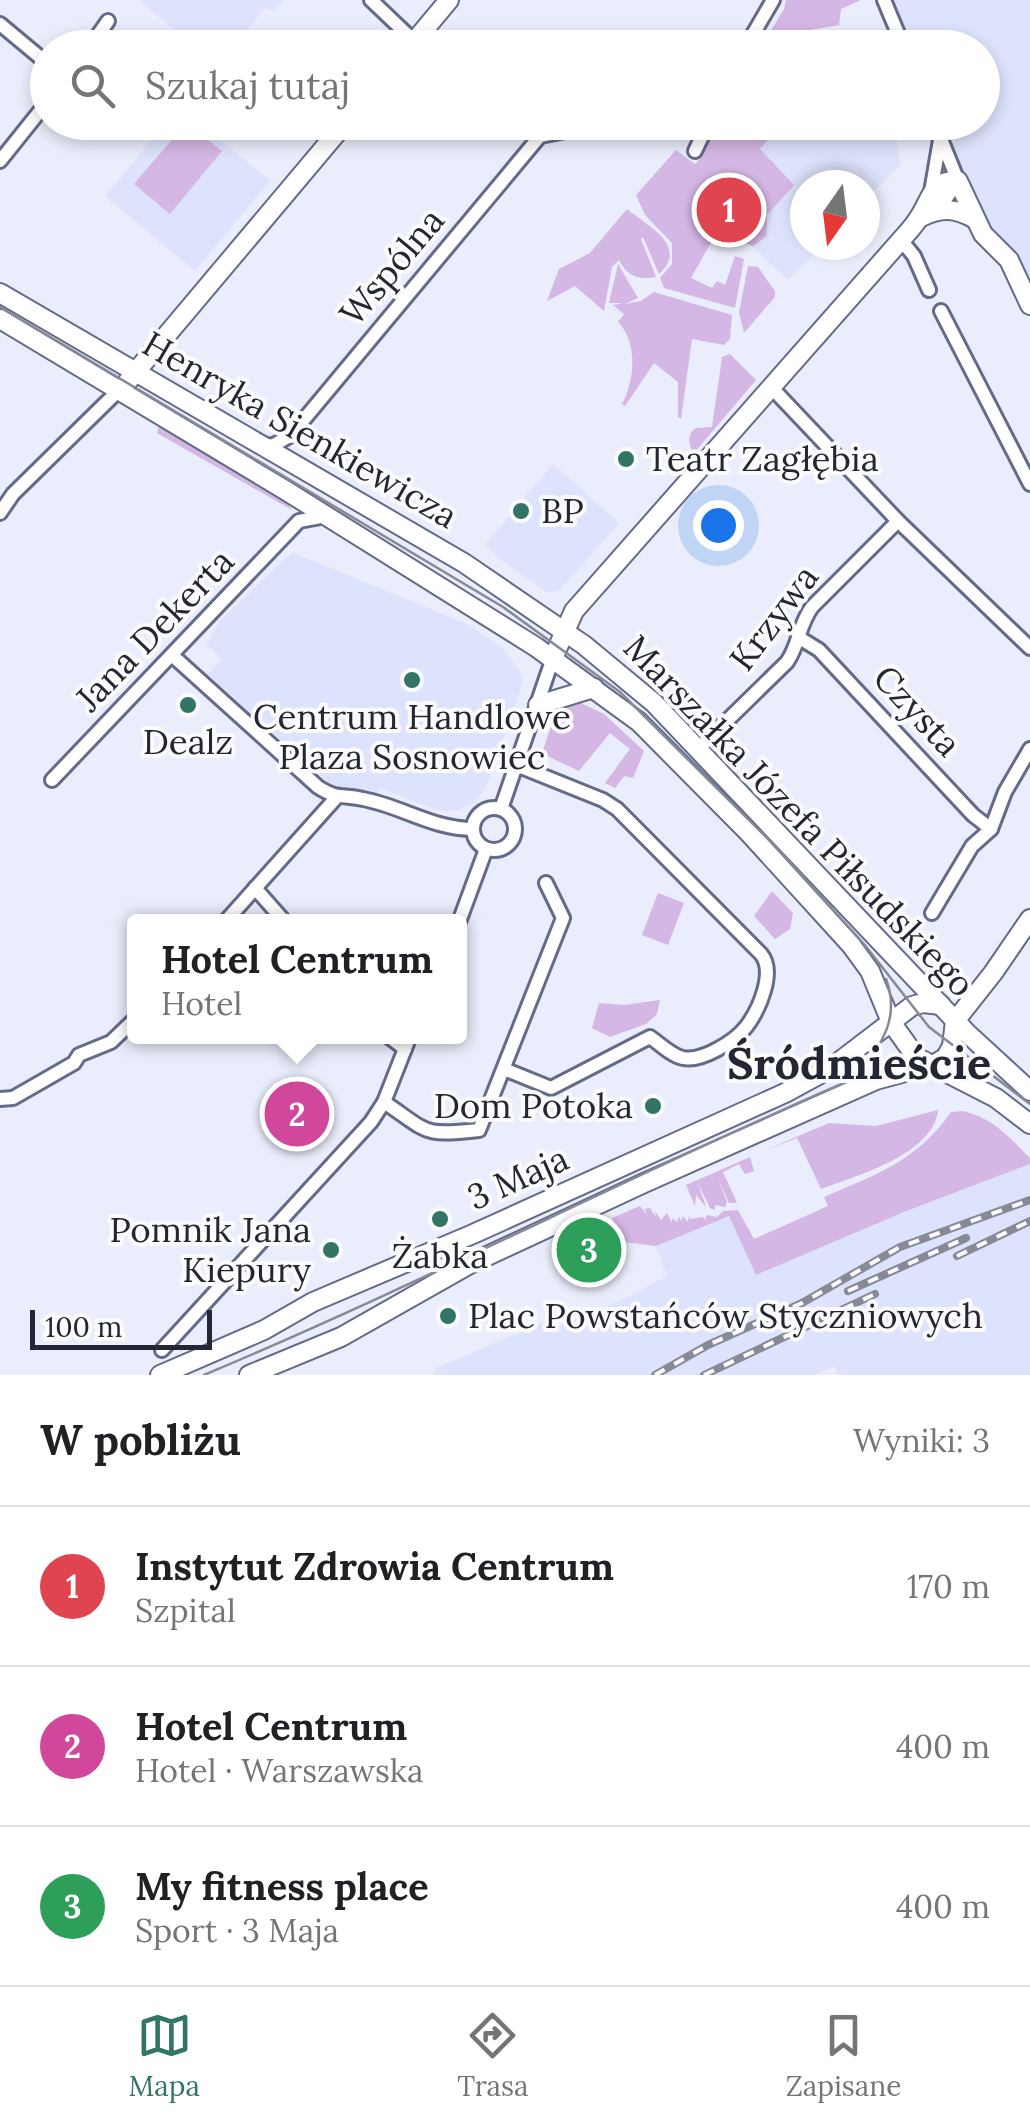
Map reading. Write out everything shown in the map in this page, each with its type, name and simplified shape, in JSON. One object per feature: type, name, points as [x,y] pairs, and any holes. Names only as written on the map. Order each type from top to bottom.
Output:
[{"type":"main road","points":[[424,30],[449,0]]},
{"type":"main road","points":[[117,392],[331,140]]},
{"type":"main road","points":[[553,658],[574,611],[902,240],[935,200],[944,181],[958,181],[975,219],[1018,276],[1030,304]]},
{"type":"main road","points":[[935,200],[975,219]]},
{"type":"main road","name":"Henryka Sienkiewicza","points":[[0,293],[464,563],[563,630]]},
{"type":"main road","name":"Henryka Sienkiewicza","points":[[0,319],[553,658]]},
{"type":"main road","points":[[532,607],[574,611]]},
{"type":"main road","name":"Marszałka Józefa Piłsudskiego","points":[[563,630],[654,703],[955,1021],[1030,1091]]},
{"type":"main road","name":"Marszałka Józefa Piłsudskiego","points":[[553,658],[639,722],[749,833],[851,945],[870,971],[891,1022]]},
{"type":"main road","points":[[538,704],[594,688]]},
{"type":"main road","points":[[930,1066],[948,1054],[955,1021],[1030,919]]},
{"type":"main road","points":[[868,1040],[877,1018],[877,988]]},
{"type":"main road","points":[[941,1005],[919,1004],[891,1022],[911,1051],[930,1066],[982,1091],[1027,1122]]},
{"type":"main road","name":"3 Maja","points":[[160,1375],[264,1330],[312,1302],[785,1094],[830,1068],[891,1022]]},
{"type":"main road","name":"3 Maja","points":[[249,1375],[341,1337],[470,1264],[613,1198],[876,1080],[930,1066]]},
{"type":"street","points":[[371,0],[399,30]]},
{"type":"street","points":[[756,30],[773,0]]},
{"type":"street","points":[[884,0],[896,30]]},
{"type":"street","points":[[102,30],[108,21]]},
{"type":"street","points":[[0,24],[30,49]]},
{"type":"street","points":[[0,162],[30,124]]},
{"type":"street","name":"Wspólna","points":[[263,446],[274,445],[291,435],[534,140]]},
{"type":"street","points":[[696,151],[701,140]]},
{"type":"street","points":[[935,200],[941,140]]},
{"type":"street","points":[[942,140],[958,181]]},
{"type":"street","points":[[902,240],[929,290]]},
{"type":"street","points":[[941,311],[1030,484]]},
{"type":"street","points":[[771,387],[898,522],[1030,648]]},
{"type":"street","points":[[0,513],[13,494],[117,392]]},
{"type":"street","points":[[291,435],[293,463]]},
{"type":"street","points":[[294,496],[299,521],[326,516]]},
{"type":"street","name":"Jana Dekerta","points":[[52,780],[299,521]]},
{"type":"street","name":"Krzywa","points":[[697,750],[787,662],[794,653],[802,620],[812,607],[898,522]]},
{"type":"street","name":"Czysta","points":[[798,637],[819,650],[991,830]]},
{"type":"street","points":[[172,656],[335,798],[364,799],[441,826],[472,829]]},
{"type":"street","points":[[502,809],[553,658]]},
{"type":"street","points":[[932,913],[972,846],[991,830],[1005,792],[1030,749]]},
{"type":"street","points":[[504,1069],[551,1088],[650,1037],[680,1058],[710,1053],[746,1028],[767,980],[766,960],[617,809],[516,764]]},
{"type":"street","points":[[232,914],[335,798]]},
{"type":"street","points":[[502,809],[513,819],[515,834],[506,847],[486,849],[476,841],[472,829],[482,812],[502,809]]},
{"type":"street","points":[[462,914],[486,849]]},
{"type":"street","points":[[384,1102],[428,1132],[480,1130],[563,918],[546,883]]},
{"type":"street","points":[[255,888],[277,914]]},
{"type":"street","points":[[0,1099],[13,1098],[74,1063],[79,1055],[97,1050],[127,1028]]},
{"type":"street","points":[[162,1350],[371,1122],[384,1102],[408,1044]]},
{"type":"shaded area","points":[[139,0],[283,0],[274,11],[265,8],[247,30],[175,30]]},
{"type":"shaded area","points":[[786,0],[861,0],[841,9],[839,25],[771,30]]},
{"type":"shaded area","points":[[889,0],[1030,0],[1030,286],[983,224],[948,140],[1000,140],[1000,30],[902,30]]},
{"type":"shaded area","points":[[152,140],[221,140],[270,181],[195,271],[105,196]]},
{"type":"shaded area","points":[[172,140],[208,140],[222,151],[170,214],[134,184]]},
{"type":"shaded area","points":[[710,140],[768,140],[760,149],[790,181],[790,189],[767,215],[767,236],[753,246],[734,239],[748,189],[736,184],[726,206],[721,205],[711,224],[729,236],[727,240],[713,239],[691,278],[712,288],[717,281],[725,285],[735,256],[744,259],[735,308],[664,288],[660,278],[672,264],[672,243],[645,215],[636,195],[676,150],[695,164]]},
{"type":"shaded area","points":[[746,140],[897,140],[901,164],[880,186],[880,170],[790,170],[790,260],[808,260],[788,280],[747,242],[756,193],[725,177]]},
{"type":"shaded area","points":[[627,209],[668,245],[667,264],[659,274],[643,237],[656,277],[633,276],[619,260],[612,267],[604,311],[575,286],[547,301],[559,269],[590,253]]},
{"type":"shaded area","points":[[618,264],[638,298],[625,304],[641,301],[654,292],[732,315],[730,339],[724,345],[692,339],[681,419],[678,382],[654,363],[625,406],[622,404],[630,384],[632,362],[629,340],[618,322],[624,314],[613,305],[623,303],[609,303]]},
{"type":"shaded area","points":[[748,266],[758,267],[775,297],[744,333],[739,312]]},
{"type":"shaded area","points":[[730,354],[756,380],[694,453],[690,436],[696,428],[712,427],[722,357]]},
{"type":"shaded area","points":[[159,424],[283,497],[292,510],[157,433]]},
{"type":"shaded area","points":[[553,464],[619,523],[560,590],[547,592],[485,545]]},
{"type":"shaded area","points":[[292,552],[471,626],[504,649],[523,676],[519,696],[486,787],[473,803],[456,811],[436,810],[380,788],[374,799],[328,782],[208,674],[222,659],[206,644],[220,621]]},
{"type":"shaded area","points":[[581,703],[604,714],[644,751],[633,778],[624,776],[615,788],[605,783],[630,749],[610,733],[579,771],[545,755],[543,750],[559,713]]},
{"type":"shaded area","points":[[772,891],[793,913],[790,929],[775,939],[754,916]]},
{"type":"shaded area","points":[[658,893],[684,903],[668,945],[642,935]]},
{"type":"shaded area","points":[[660,1000],[657,1014],[646,1024],[610,1037],[592,1028],[599,1003],[624,1005]]},
{"type":"shaded area","points":[[938,1110],[923,1139],[908,1151],[872,1170],[821,1189],[797,1138],[761,1152],[829,1123],[876,1126]]},
{"type":"shaded area","points":[[963,1111],[1000,1129],[1030,1158],[1030,1164],[756,1275],[729,1216],[656,1246],[623,1242],[612,1218],[640,1206],[647,1215],[645,1209],[650,1208],[656,1217],[655,1211],[661,1220],[667,1213],[672,1223],[672,1218],[677,1222],[679,1216],[681,1221],[683,1216],[688,1222],[689,1216],[705,1220],[707,1215],[717,1217],[723,1211],[738,1210],[754,1239],[828,1206],[824,1197],[895,1164],[924,1143],[951,1112]]},
{"type":"shaded area","points":[[750,1157],[754,1171],[745,1174],[739,1164],[723,1172],[737,1203],[729,1203],[718,1179],[727,1202],[725,1207],[710,1208],[698,1183],[706,1207],[696,1195],[695,1206],[686,1185]]},
{"type":"shaded area","points":[[1030,1164],[1030,1375],[838,1375],[834,1367],[814,1375],[432,1375],[436,1368],[552,1319],[557,1327],[631,1296],[667,1276],[656,1246],[729,1216],[757,1274]]},
{"type":"tram line","points":[[0,307],[503,607],[620,692],[778,849],[864,944],[929,1027],[1030,1104]]},
{"type":"tram line","points":[[857,1072],[881,1041],[890,1018],[886,979]]},
{"type":"tram line","points":[[204,1375],[893,1062],[934,1058],[974,1072]]},
{"type":"railway","points":[[655,1375],[708,1345],[802,1303],[900,1247],[1030,1200]]},
{"type":"railway","points":[[957,1256],[1030,1221]]},
{"type":"railway","points":[[848,1291],[966,1238]]},
{"type":"railway","points":[[704,1375],[875,1294]]},
{"type":"place","name":"Instytut Zdrowia Centrum","points":[[729,210]]},
{"type":"place","name":"Teatr Zagłębia","points":[[626,459]]},
{"type":"place","name":"BP","points":[[521,511]]},
{"type":"place","name":"Centrum Handlowe Plaza Sosnowiec","points":[[412,680]]},
{"type":"place","name":"Dealz","points":[[188,705]]},
{"type":"place","name":"Dom Potoka","points":[[653,1106]]},
{"type":"place","name":"Hotel Centrum","points":[[297,1114]]},
{"type":"place","name":"Żabka","points":[[440,1219]]},
{"type":"place","name":"Pomnik Jana Kiepury","points":[[331,1250]]},
{"type":"place","name":"My fitness place","points":[[589,1250]]},
{"type":"place","name":"Plac Powstańców Styczniowych","points":[[448,1316]]},
{"type":"district","name":"Śródmieście","points":[[859,1063]]}]
